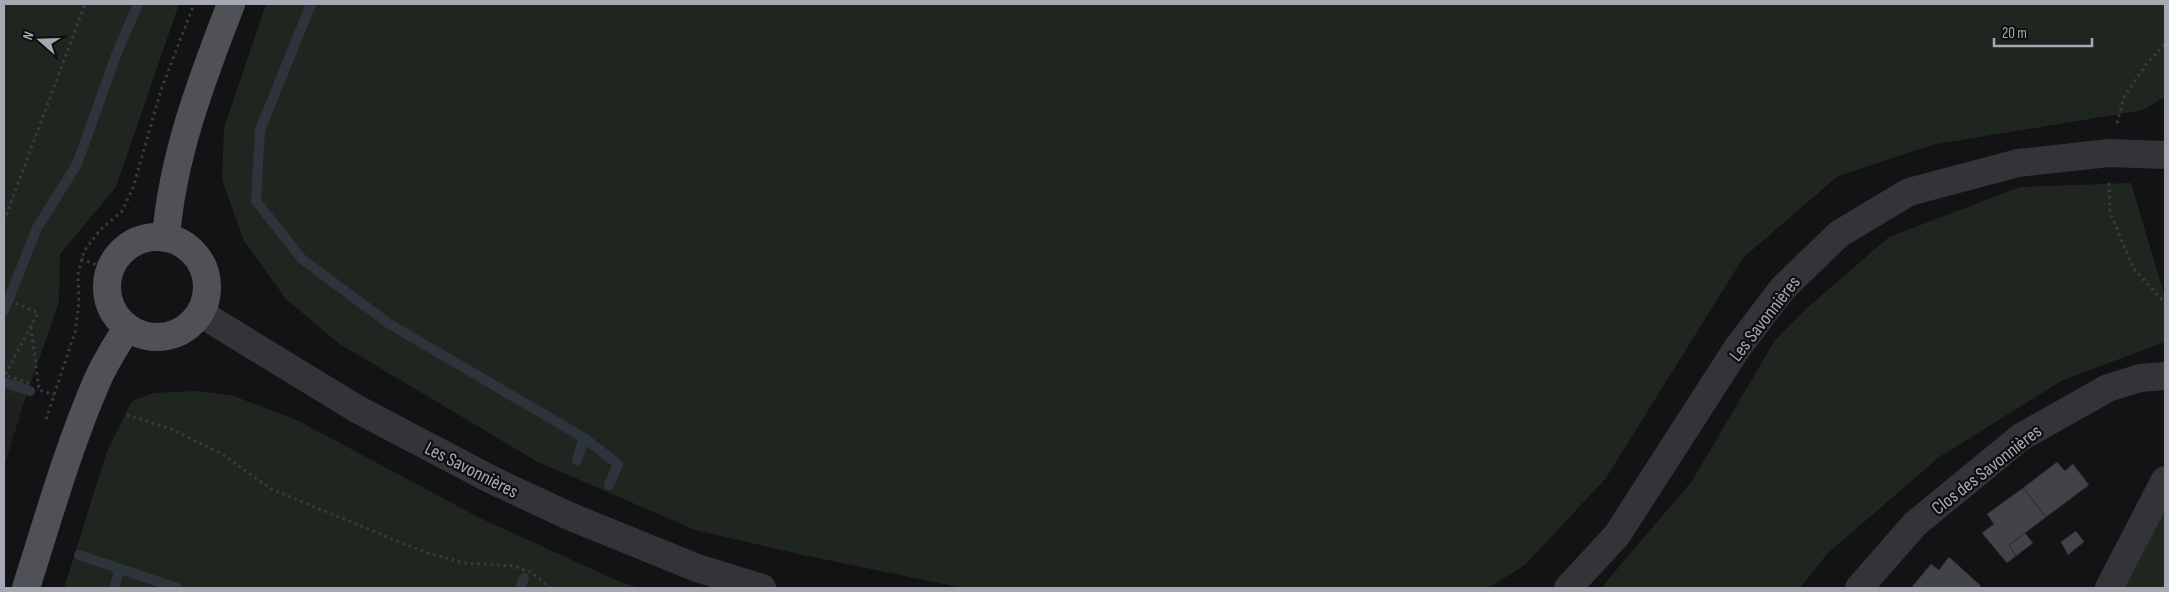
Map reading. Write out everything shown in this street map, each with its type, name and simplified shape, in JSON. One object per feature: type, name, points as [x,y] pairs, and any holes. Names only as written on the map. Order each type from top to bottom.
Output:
[{"type":"main road","points":[[166,238],[169,211],[184,136],[231,4]]},
{"type":"main road","points":[[144,238],[166,238],[175,240],[188,247],[199,259],[206,273],[208,289],[205,304],[186,329],[172,335],[156,338],[140,334],[127,327],[116,316],[109,301],[107,286],[110,270],[118,256],[129,245],[144,238]]},
{"type":"main road","points":[[26,588],[60,479],[82,420],[98,380],[127,327]]},
{"type":"street","name":"Les Savonnières","points":[[1568,588],[1617,535],[1738,347],[1783,288],[1839,234],[1909,192],[2018,163],[2109,153],[2165,155]]},
{"type":"street","name":"Les Savonnières","points":[[201,311],[213,321],[357,409],[492,480],[569,516],[697,568],[762,588]]},
{"type":"street","name":"Clos des Savonnières","points":[[1859,588],[1915,524],[2021,437],[2108,388],[2140,378],[2165,376]]},
{"type":"street","points":[[2109,588],[2165,480]]},
{"type":"path","points":[[4,221],[84,4]]},
{"type":"path","points":[[45,422],[74,332],[79,303],[78,274],[84,251],[100,230],[122,211],[133,188],[161,90],[194,4]]},
{"type":"path","points":[[81,260],[110,270]]},
{"type":"path","points":[[4,298],[38,313],[5,375],[32,384]]},
{"type":"path","points":[[31,326],[39,390],[54,395]]},
{"type":"path","points":[[128,415],[171,429],[222,454],[271,489],[389,538],[431,554],[464,563],[513,566],[531,572],[550,588]]},
{"type":"shaded area","points":[[4,4],[179,4],[116,187],[60,254],[59,302],[24,402],[4,395]]},
{"type":"shaded area","points":[[266,4],[2165,4],[2165,97],[2143,110],[1932,145],[1838,176],[1743,258],[1606,478],[1525,565],[1488,588],[963,588],[798,554],[695,530],[536,461],[338,343],[286,299],[244,241],[222,180],[224,128]]},
{"type":"shaded area","points":[[2131,183],[2165,297],[2165,342],[2063,380],[1938,458],[1827,554],[1800,588],[1601,588],[1692,481],[1775,340],[1808,307],[1889,237],[2020,187]]},
{"type":"shaded area","points":[[195,391],[231,395],[297,420],[480,518],[618,581],[640,588],[64,588],[107,451],[132,401],[154,393]]},
{"type":"shaded area","points":[[4,395],[24,402],[4,467]]},
{"type":"shaded area","points":[[2165,506],[2165,588],[2121,588]]},
{"type":"building","points":[[2057,462],[2065,471],[2073,464],[2089,485],[2046,517],[2023,488]]},
{"type":"building","points":[[2023,488],[2046,517],[2009,545],[2016,556],[2007,563],[1982,533],[1994,524],[1987,514]]},
{"type":"building","points":[[2076,531],[2084,542],[2068,555],[2061,542]]},
{"type":"building","points":[[2025,533],[2033,543],[2016,556],[2009,545]]},
{"type":"building","points":[[1949,557],[1981,586],[1979,588],[1911,588],[1931,564],[1939,570]]},
{"type":"waterway","points":[[4,311],[37,228],[77,164],[118,50],[138,4]]},
{"type":"waterway","points":[[311,4],[260,130],[256,201],[302,259],[388,323],[584,438],[577,460]]},
{"type":"waterway","points":[[4,382],[30,391]]},
{"type":"waterway","points":[[584,438],[618,464],[609,485]]},
{"type":"waterway","points":[[79,555],[177,588]]},
{"type":"waterway","points":[[114,588],[120,569]]},
{"type":"waterway","points":[[520,588],[524,578]]}]
